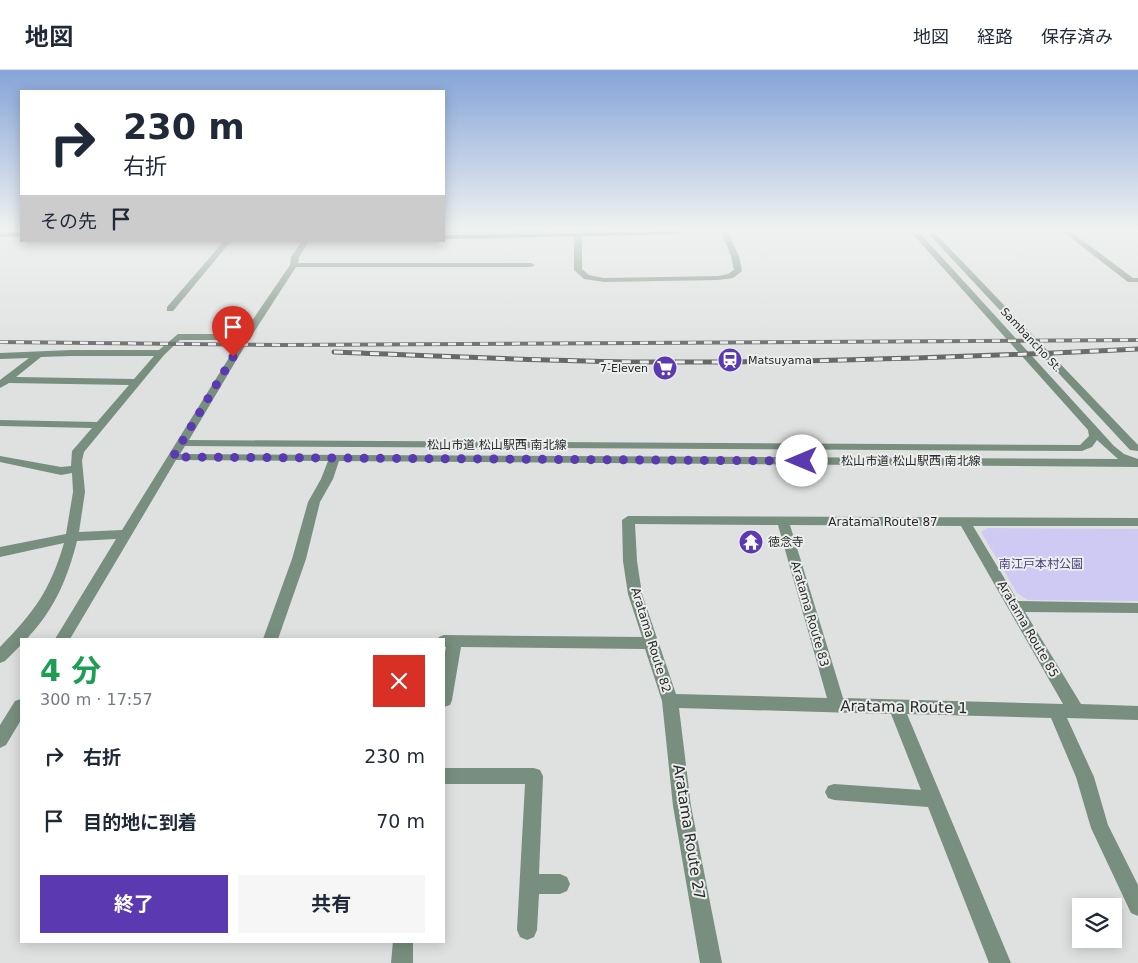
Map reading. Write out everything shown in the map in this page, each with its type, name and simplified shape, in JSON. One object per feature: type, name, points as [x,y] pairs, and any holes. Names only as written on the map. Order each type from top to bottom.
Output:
[{"type":"street","points":[[170,309],[201,273]]},
{"type":"street","points":[[63,638],[245,337],[289,273]]},
{"type":"street","points":[[582,273],[591,278],[604,280],[718,278],[730,276],[735,273]]},
{"type":"street","name":"Sambancho St.","points":[[952,273],[1110,448]]},
{"type":"street","name":"Sambancho St.","points":[[969,273],[1136,448]]},
{"type":"street","points":[[1121,273],[1131,280],[1138,280]]},
{"type":"street","points":[[0,657],[38,615],[50,597],[72,537],[79,492],[76,461],[78,451],[136,382],[178,337],[245,337]]},
{"type":"street","points":[[0,356],[39,354],[161,354]]},
{"type":"street","points":[[3,382],[39,354]]},
{"type":"street","points":[[3,382],[136,382]]},
{"type":"street","points":[[0,423],[99,425]]},
{"type":"street","name":"松山市道 松山駅西 南北線","points":[[182,443],[1082,448],[1093,441],[1095,436],[1093,429]]},
{"type":"street","name":"松山市道 松山駅西 南北線","points":[[1110,448],[1120,456],[1138,462]]},
{"type":"street","name":"松山市道 松山駅西 南北線","points":[[173,457],[1138,462]]},
{"type":"street","points":[[270,638],[300,559],[314,502],[327,479],[335,458]]},
{"type":"street","points":[[0,460],[61,471],[78,469]]},
{"type":"street","name":"Aratama Route 87","points":[[628,520],[1138,522]]},
{"type":"street","name":"Aratama Route 82","points":[[628,520],[630,561],[635,594],[670,701]]},
{"type":"street","name":"Aratama Route 83","points":[[783,522],[837,705]]},
{"type":"street","name":"Aratama Route 85","points":[[965,522],[1076,711]]},
{"type":"street","points":[[0,552],[72,537],[127,534]]},
{"type":"street","points":[[1016,606],[1138,608]]},
{"type":"street","points":[[445,688],[449,642],[650,643]]},
{"type":"street","name":"Aratama Route 1","points":[[670,701],[1138,713]]},
{"type":"street","name":"Aratama Route 27","points":[[670,701],[682,806],[711,963]]},
{"type":"street","points":[[896,706],[1000,963]]},
{"type":"street","points":[[0,740],[20,708]]},
{"type":"street","points":[[1056,711],[1085,777],[1100,828],[1138,906]]},
{"type":"street","points":[[445,776],[534,776],[527,930]]},
{"type":"street","points":[[834,792],[933,799]]},
{"type":"street","points":[[529,884],[560,884]]},
{"type":"street","points":[[402,963],[403,943]]},
{"type":"green space","name":"南江戸本村公園","points":[[987,528],[1138,529],[1138,601],[1028,600],[1017,593],[981,532]]},
{"type":"railway","points":[[0,342],[284,345],[1138,340]]},
{"type":"railway","points":[[334,352],[567,361],[768,362],[1015,355],[1138,349]]},
{"type":"place","name":"Matsuyama","points":[[730,360]]},
{"type":"place","name":"7-Eleven","points":[[665,368]]},
{"type":"place","name":"徳念寺","points":[[751,542]]},
{"type":"route","points":[[233,357],[173,457],[802,461]]}]
